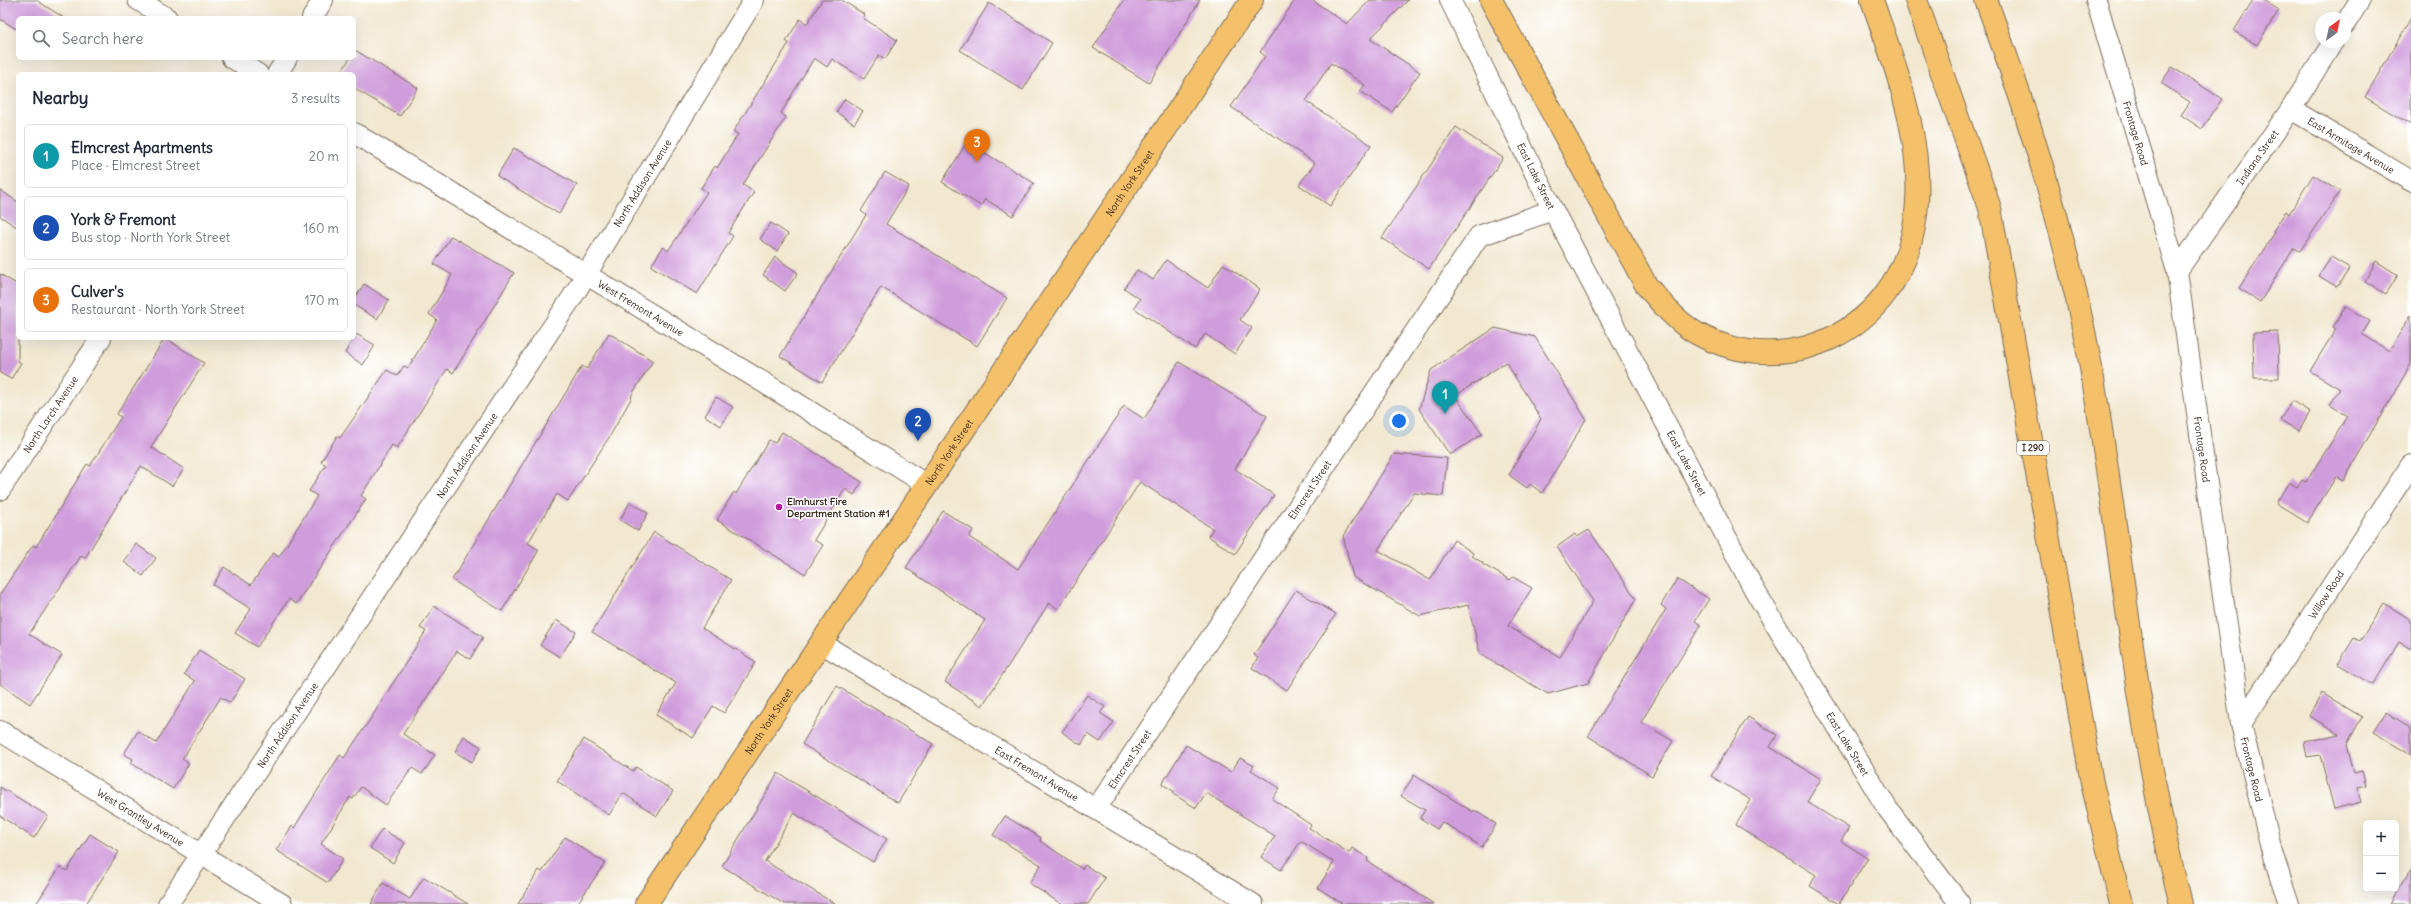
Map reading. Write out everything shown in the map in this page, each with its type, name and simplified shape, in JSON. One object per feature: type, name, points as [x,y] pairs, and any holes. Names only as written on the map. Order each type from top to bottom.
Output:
[{"type":"main road","name":"North York Street","points":[[646,904],[1252,0]]},
{"type":"main road","points":[[1491,0],[1646,285],[1670,312],[1696,332],[1723,345],[1756,353],[1785,352],[1810,348],[1852,326],[1890,286],[1904,262],[1914,228],[1918,194],[1916,160],[1911,126],[1894,61],[1872,0]]},
{"type":"main road","name":"I 290","points":[[1916,0],[1990,208],[2092,783],[2121,904]]},
{"type":"main road","points":[[1986,0],[2016,80],[2054,204],[2090,361],[2155,789],[2181,904]]},
{"type":"street","points":[[138,0],[164,16]]},
{"type":"street","points":[[313,16],[323,0]]},
{"type":"street","name":"North Addison Avenue","points":[[168,904],[586,274],[754,0]]},
{"type":"street","name":"East Lake Street","points":[[1450,0],[1553,210],[1757,594],[1886,808],[1960,904]]},
{"type":"street","name":"Frontage Road","points":[[2096,0],[2177,271],[2241,724],[2273,856],[2289,904]]},
{"type":"street","points":[[2351,14],[2360,0]]},
{"type":"street","name":"Indiana Street","points":[[2177,271],[2291,109],[2329,48]]},
{"type":"street","points":[[235,60],[255,72]]},
{"type":"street","points":[[278,72],[286,60]]},
{"type":"street","name":"East Armitage Avenue","points":[[2291,109],[2411,181]]},
{"type":"street","name":"West Fremont Avenue","points":[[356,134],[586,274],[927,485]]},
{"type":"street","name":"Elmcrest Street","points":[[1096,809],[1479,236],[1553,210]]},
{"type":"street","name":"North Larch Avenue","points":[[0,490],[101,340]]},
{"type":"street","name":"Willow Road","points":[[2241,724],[2411,465]]},
{"type":"street","name":"East Fremont Avenue","points":[[821,643],[1252,904]]},
{"type":"street","name":"West Grantley Avenue","points":[[0,732],[282,904]]},
{"type":"building","points":[[0,0],[36,0],[61,16],[16,16],[16,29],[0,19]]},
{"type":"building","points":[[822,0],[842,0],[865,15],[863,18],[897,40],[885,59],[879,55],[864,79],[832,59],[827,67],[814,58],[781,113],[786,117],[743,185],[754,192],[728,233],[733,236],[697,294],[651,266],[663,247],[668,251],[707,192],[701,188],[715,166],[717,168],[738,134],[733,132],[789,43],[786,41],[800,19],[807,24]]},
{"type":"building","points":[[1124,0],[1200,0],[1149,83],[1093,48]]},
{"type":"building","points":[[1295,0],[1312,0],[1347,24],[1370,0],[1408,0],[1370,39],[1420,72],[1392,112],[1360,91],[1365,85],[1331,63],[1306,101],[1371,145],[1330,206],[1299,185],[1315,163],[1231,107],[1265,56],[1260,52]]},
{"type":"building","points":[[2253,0],[2263,0],[2279,10],[2257,45],[2234,31]]},
{"type":"building","points":[[989,3],[1052,43],[1023,90],[960,50]]},
{"type":"building","points":[[2411,18],[2411,125],[2365,97]]},
{"type":"building","points":[[356,51],[418,88],[400,116],[356,89],[356,72],[341,72],[349,60],[356,60]]},
{"type":"building","points":[[2172,67],[2222,99],[2202,129],[2181,115],[2190,102],[2161,83]]},
{"type":"building","points":[[845,99],[863,111],[854,124],[836,112]]},
{"type":"building","points":[[1456,127],[1503,158],[1429,269],[1382,238]]},
{"type":"building","points":[[967,142],[1034,183],[1013,216],[985,199],[981,206],[942,182]]},
{"type":"building","points":[[514,148],[577,185],[559,214],[497,176]]},
{"type":"building","points":[[885,172],[909,186],[886,224],[1007,298],[977,346],[881,287],[822,382],[780,356],[866,215],[861,211]]},
{"type":"building","points":[[2313,175],[2340,191],[2300,251],[2294,248],[2260,302],[2239,288],[2275,232],[2273,231],[2286,211],[2289,214]]},
{"type":"building","points":[[0,190],[16,201],[16,227],[0,216]]},
{"type":"building","points":[[771,223],[788,234],[777,251],[760,239]]},
{"type":"building","points":[[451,236],[514,273],[453,373],[447,369],[397,448],[392,445],[361,496],[366,499],[296,604],[289,599],[257,647],[235,633],[251,609],[213,585],[224,567],[251,585],[273,553],[279,557],[317,496],[309,491],[326,465],[321,462],[337,436],[340,438],[387,370],[397,376],[404,366],[408,368],[437,320],[429,314],[452,275],[434,264]]},
{"type":"building","points":[[775,257],[798,273],[785,291],[763,275]]},
{"type":"building","points":[[2331,257],[2350,268],[2337,287],[2319,276]]},
{"type":"building","points":[[1166,260],[1208,288],[1223,264],[1260,289],[1240,320],[1252,328],[1235,354],[1205,334],[1195,349],[1134,308],[1140,299],[1124,288],[1137,270],[1153,280]]},
{"type":"building","points":[[2376,261],[2398,275],[2386,294],[2365,281]]},
{"type":"building","points":[[0,274],[16,284],[16,340],[18,340],[18,361],[21,363],[11,379],[0,373]]},
{"type":"building","points":[[364,284],[389,300],[377,319],[356,306],[356,297]]},
{"type":"building","points":[[2346,306],[2370,321],[2362,334],[2389,351],[2411,315],[2411,364],[2343,481],[2336,477],[2307,523],[2276,503],[2289,482],[2297,487],[2302,480],[2306,482],[2348,416],[2330,405],[2340,389],[2310,371],[2336,329],[2333,327]]},
{"type":"building","points":[[1495,328],[1535,337],[1586,419],[1542,493],[1530,484],[1527,488],[1509,475],[1541,419],[1506,362],[1455,396],[1482,434],[1450,455],[1419,409],[1431,370]]},
{"type":"building","points":[[2278,332],[2279,378],[2254,378],[2253,333]]},
{"type":"building","points":[[609,333],[653,361],[631,396],[632,397],[610,436],[568,501],[557,494],[528,543],[539,550],[502,611],[452,580],[582,366],[587,369]]},
{"type":"building","points":[[356,334],[375,345],[363,365],[345,353],[353,340],[356,340]]},
{"type":"building","points":[[164,340],[168,340],[204,363],[151,447],[184,469],[172,486],[141,466],[85,558],[81,556],[29,634],[62,655],[30,704],[0,684],[0,594],[33,545],[36,547],[87,464],[90,466],[121,417],[117,414]]},
{"type":"building","points":[[1179,362],[1267,416],[1235,469],[1274,495],[1235,554],[1208,536],[1213,529],[1140,482],[1058,609],[1049,603],[982,706],[945,682],[985,620],[906,568],[943,511],[973,530],[969,537],[1018,569],[1124,406],[1144,419]]},
{"type":"building","points":[[716,397],[733,407],[721,426],[705,416]]},
{"type":"building","points":[[2292,401],[2310,412],[2299,431],[2280,420]]},
{"type":"building","name":"Elmhurst Fire Department Station #1","points":[[782,432],[862,482],[854,495],[845,489],[814,540],[823,545],[805,574],[717,520],[734,492],[736,494],[769,440],[775,443]]},
{"type":"building","points":[[1394,454],[1447,458],[1443,496],[1414,493],[1378,550],[1430,580],[1454,540],[1473,553],[1472,556],[1483,563],[1482,564],[1510,580],[1513,577],[1532,588],[1508,626],[1560,657],[1593,601],[1557,547],[1575,534],[1577,537],[1589,530],[1636,599],[1588,683],[1548,694],[1480,654],[1468,605],[1420,616],[1353,577],[1343,536]]},
{"type":"building","points":[[630,502],[648,513],[638,531],[620,520]]},
{"type":"building","points":[[654,532],[731,580],[702,628],[756,662],[724,713],[713,706],[693,738],[656,715],[676,683],[592,632]]},
{"type":"building","points":[[136,544],[156,558],[143,576],[124,562]]},
{"type":"building","points":[[1677,579],[1709,599],[1695,621],[1701,625],[1641,722],[1673,741],[1652,776],[1588,736],[1666,609],[1661,605]]},
{"type":"building","points":[[1296,590],[1336,614],[1287,690],[1252,668],[1258,658],[1254,655]]},
{"type":"building","points":[[2384,603],[2411,620],[2411,649],[2399,642],[2373,685],[2338,664],[2354,638],[2360,641]]},
{"type":"building","points":[[434,606],[483,637],[470,659],[457,651],[403,734],[435,755],[422,774],[412,768],[386,805],[361,787],[353,799],[350,797],[321,844],[343,859],[328,883],[276,850],[292,826],[294,828],[340,755],[344,758],[373,715],[426,631],[420,628]]},
{"type":"building","points":[[556,620],[576,632],[560,657],[540,645]]},
{"type":"building","points":[[199,650],[245,679],[230,703],[221,697],[182,759],[189,763],[173,789],[131,763],[133,759],[124,754],[138,731],[156,743],[195,681],[184,674]]},
{"type":"building","points":[[837,686],[933,744],[898,803],[802,744]]},
{"type":"building","points":[[2322,693],[2362,717],[2347,744],[2354,773],[2362,771],[2366,786],[2357,788],[2361,802],[2334,809],[2320,755],[2307,757],[2304,742],[2340,734],[2309,716]]},
{"type":"building","points":[[1087,695],[1105,707],[1100,713],[1114,722],[1100,742],[1088,734],[1081,745],[1062,732]]},
{"type":"building","points":[[2386,712],[2411,728],[2411,755],[2373,732]]},
{"type":"building","points":[[1748,717],[1777,735],[1770,747],[1821,779],[1807,802],[1849,828],[1841,841],[1868,858],[1839,904],[1810,886],[1816,875],[1736,825],[1751,800],[1711,776]]},
{"type":"building","points":[[464,736],[481,747],[472,762],[455,752]]},
{"type":"building","points":[[584,739],[633,771],[636,767],[673,791],[657,816],[623,793],[609,815],[557,781]]},
{"type":"building","points":[[1186,745],[1231,772],[1240,758],[1254,766],[1251,770],[1280,788],[1272,799],[1311,825],[1309,828],[1349,853],[1352,848],[1368,858],[1367,861],[1434,904],[1343,904],[1318,888],[1334,862],[1301,841],[1281,870],[1261,857],[1275,836],[1206,793],[1196,808],[1173,794],[1175,792],[1162,784]]},
{"type":"building","points":[[778,773],[887,839],[873,862],[794,813],[765,861],[835,904],[784,904],[722,866]]},
{"type":"building","points":[[1414,775],[1473,812],[1474,810],[1496,824],[1482,847],[1442,822],[1437,829],[1420,818],[1425,810],[1401,796]]},
{"type":"building","points":[[0,787],[48,816],[34,838],[0,816]]},
{"type":"building","points":[[1005,816],[1041,838],[1040,841],[1082,869],[1085,865],[1105,878],[1088,904],[1061,904],[1029,883],[1041,865],[993,835]]},
{"type":"building","points":[[382,829],[405,843],[393,863],[370,848]]},
{"type":"building","points":[[90,834],[119,852],[86,904],[36,904],[60,867],[67,871]]},
{"type":"building","points":[[565,837],[605,863],[577,904],[518,904],[539,870],[542,872]]},
{"type":"building","points":[[2411,869],[2411,904],[2389,904],[2397,892],[2399,892],[2399,888]]},
{"type":"building","points":[[424,877],[468,904],[371,904],[383,883],[410,899]]},
{"type":"place","name":"Culver's","points":[[977,162]]},
{"type":"place","name":"Elmcrest Apartments","points":[[1445,414]]},
{"type":"place","name":"York & Fremont","points":[[918,441]]},
{"type":"place","name":"Elmhurst Fire Department Station #1","points":[[779,507]]}]
